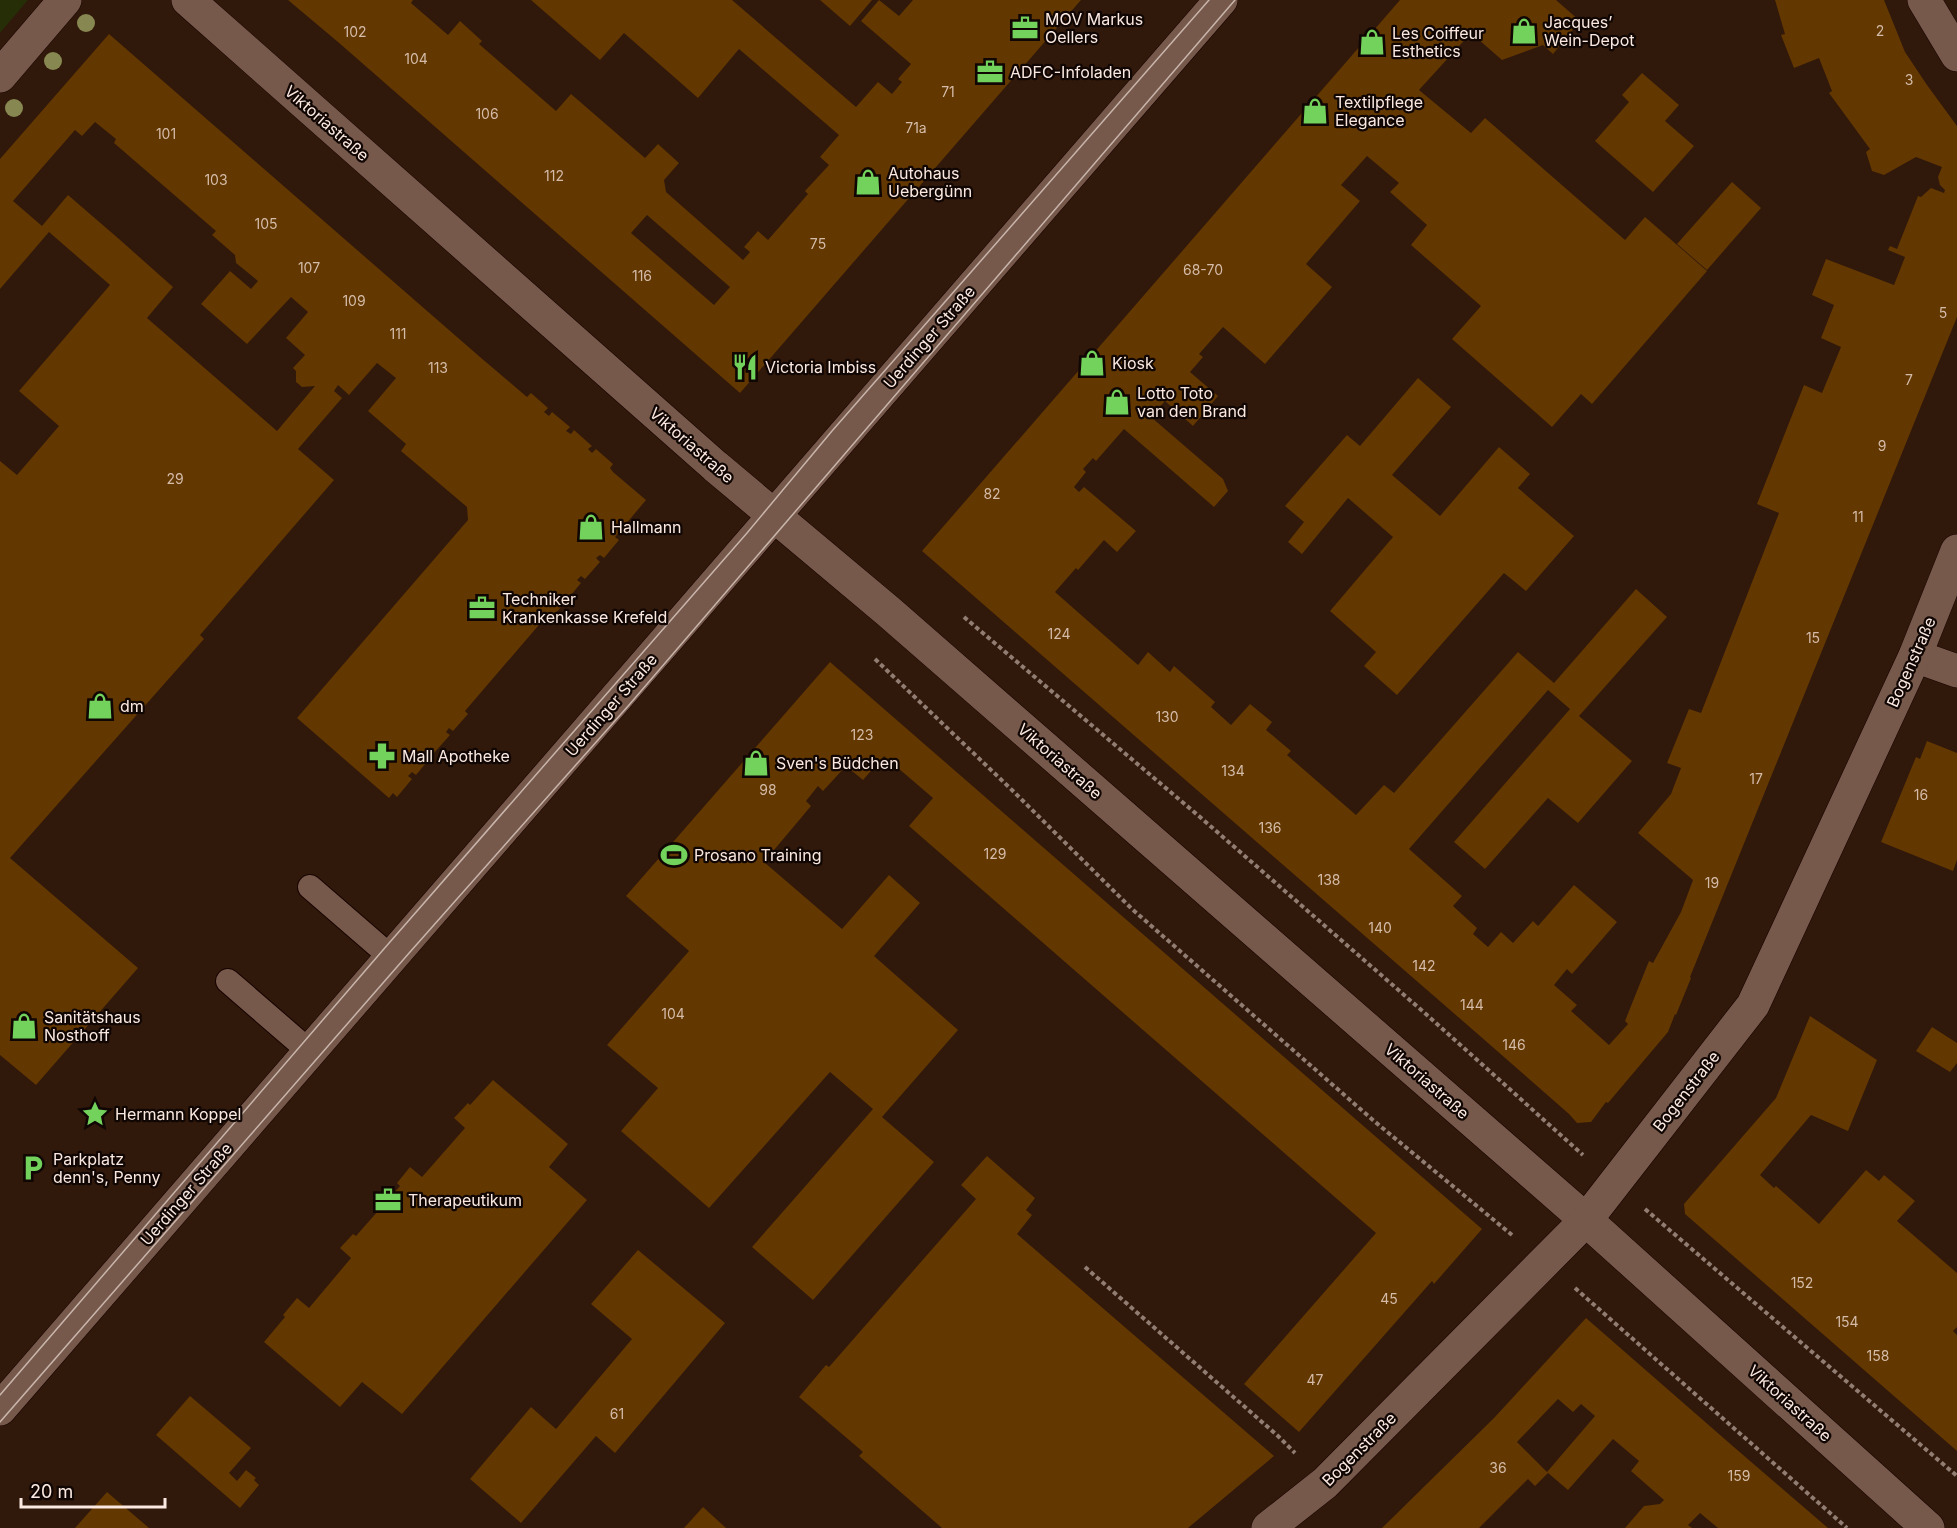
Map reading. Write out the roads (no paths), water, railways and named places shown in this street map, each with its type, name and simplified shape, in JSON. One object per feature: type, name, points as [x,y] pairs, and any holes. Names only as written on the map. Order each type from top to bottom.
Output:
[{"type":"street","points":[[0,76],[65,0]]},
{"type":"street","name":"Viktoriastraße","points":[[188,0],[774,517],[898,620],[1586,1220],[1928,1528]]},
{"type":"street","name":"Uerdinger Straße","points":[[0,1409],[1221,0]]},
{"type":"street","points":[[1924,0],[1957,55]]},
{"type":"street","name":"Bogenstraße","points":[[1268,1528],[1325,1483],[1586,1220],[1753,1005],[1915,656],[1957,551]]},
{"type":"street","points":[[1915,656],[1957,671]]},
{"type":"lane","points":[[310,887],[392,957]]},
{"type":"lane","points":[[228,981],[310,1052]]},
{"type":"tram line","points":[[0,1395],[383,950],[747,533],[832,431],[1209,0]]},
{"type":"tram line","points":[[0,1422],[629,705],[1235,0]]},
{"type":"place","name":"MOV Markus Oellers","points":[[1025,28]]},
{"type":"place","name":"Jacques’ Wein-Depot","points":[[1524,31]]},
{"type":"place","name":"Les Coiffeur Esthetics","points":[[1372,42]]},
{"type":"place","name":"ADFC-Infoladen","points":[[990,72]]},
{"type":"place","name":"Textilpflege Elegance","points":[[1315,111]]},
{"type":"place","name":"Autohaus Uebergünn","points":[[868,182]]},
{"type":"place","name":"Kiosk","points":[[1092,363]]},
{"type":"place","name":"Victoria Imbiss","points":[[745,367]]},
{"type":"place","name":"Lotto Toto van den Brand","points":[[1117,402]]},
{"type":"place","name":"Hallmann","points":[[591,527]]},
{"type":"place","name":"Techniker Krankenkasse Krefeld","points":[[482,608]]},
{"type":"place","name":"dm","points":[[100,706]]},
{"type":"place","name":"Mall Apotheke","points":[[382,756]]},
{"type":"place","name":"Sven's Büdchen","points":[[756,763]]},
{"type":"place","name":"Prosano Training","points":[[674,855]]},
{"type":"place","name":"Sanitätshaus Nosthoff","points":[[24,1026]]},
{"type":"place","name":"Hermann Koppel","points":[[95,1114]]},
{"type":"place","name":"Parkplatz denn's, Penny","points":[[33,1168]]},
{"type":"place","name":"Therapeutikum","points":[[388,1200]]}]
